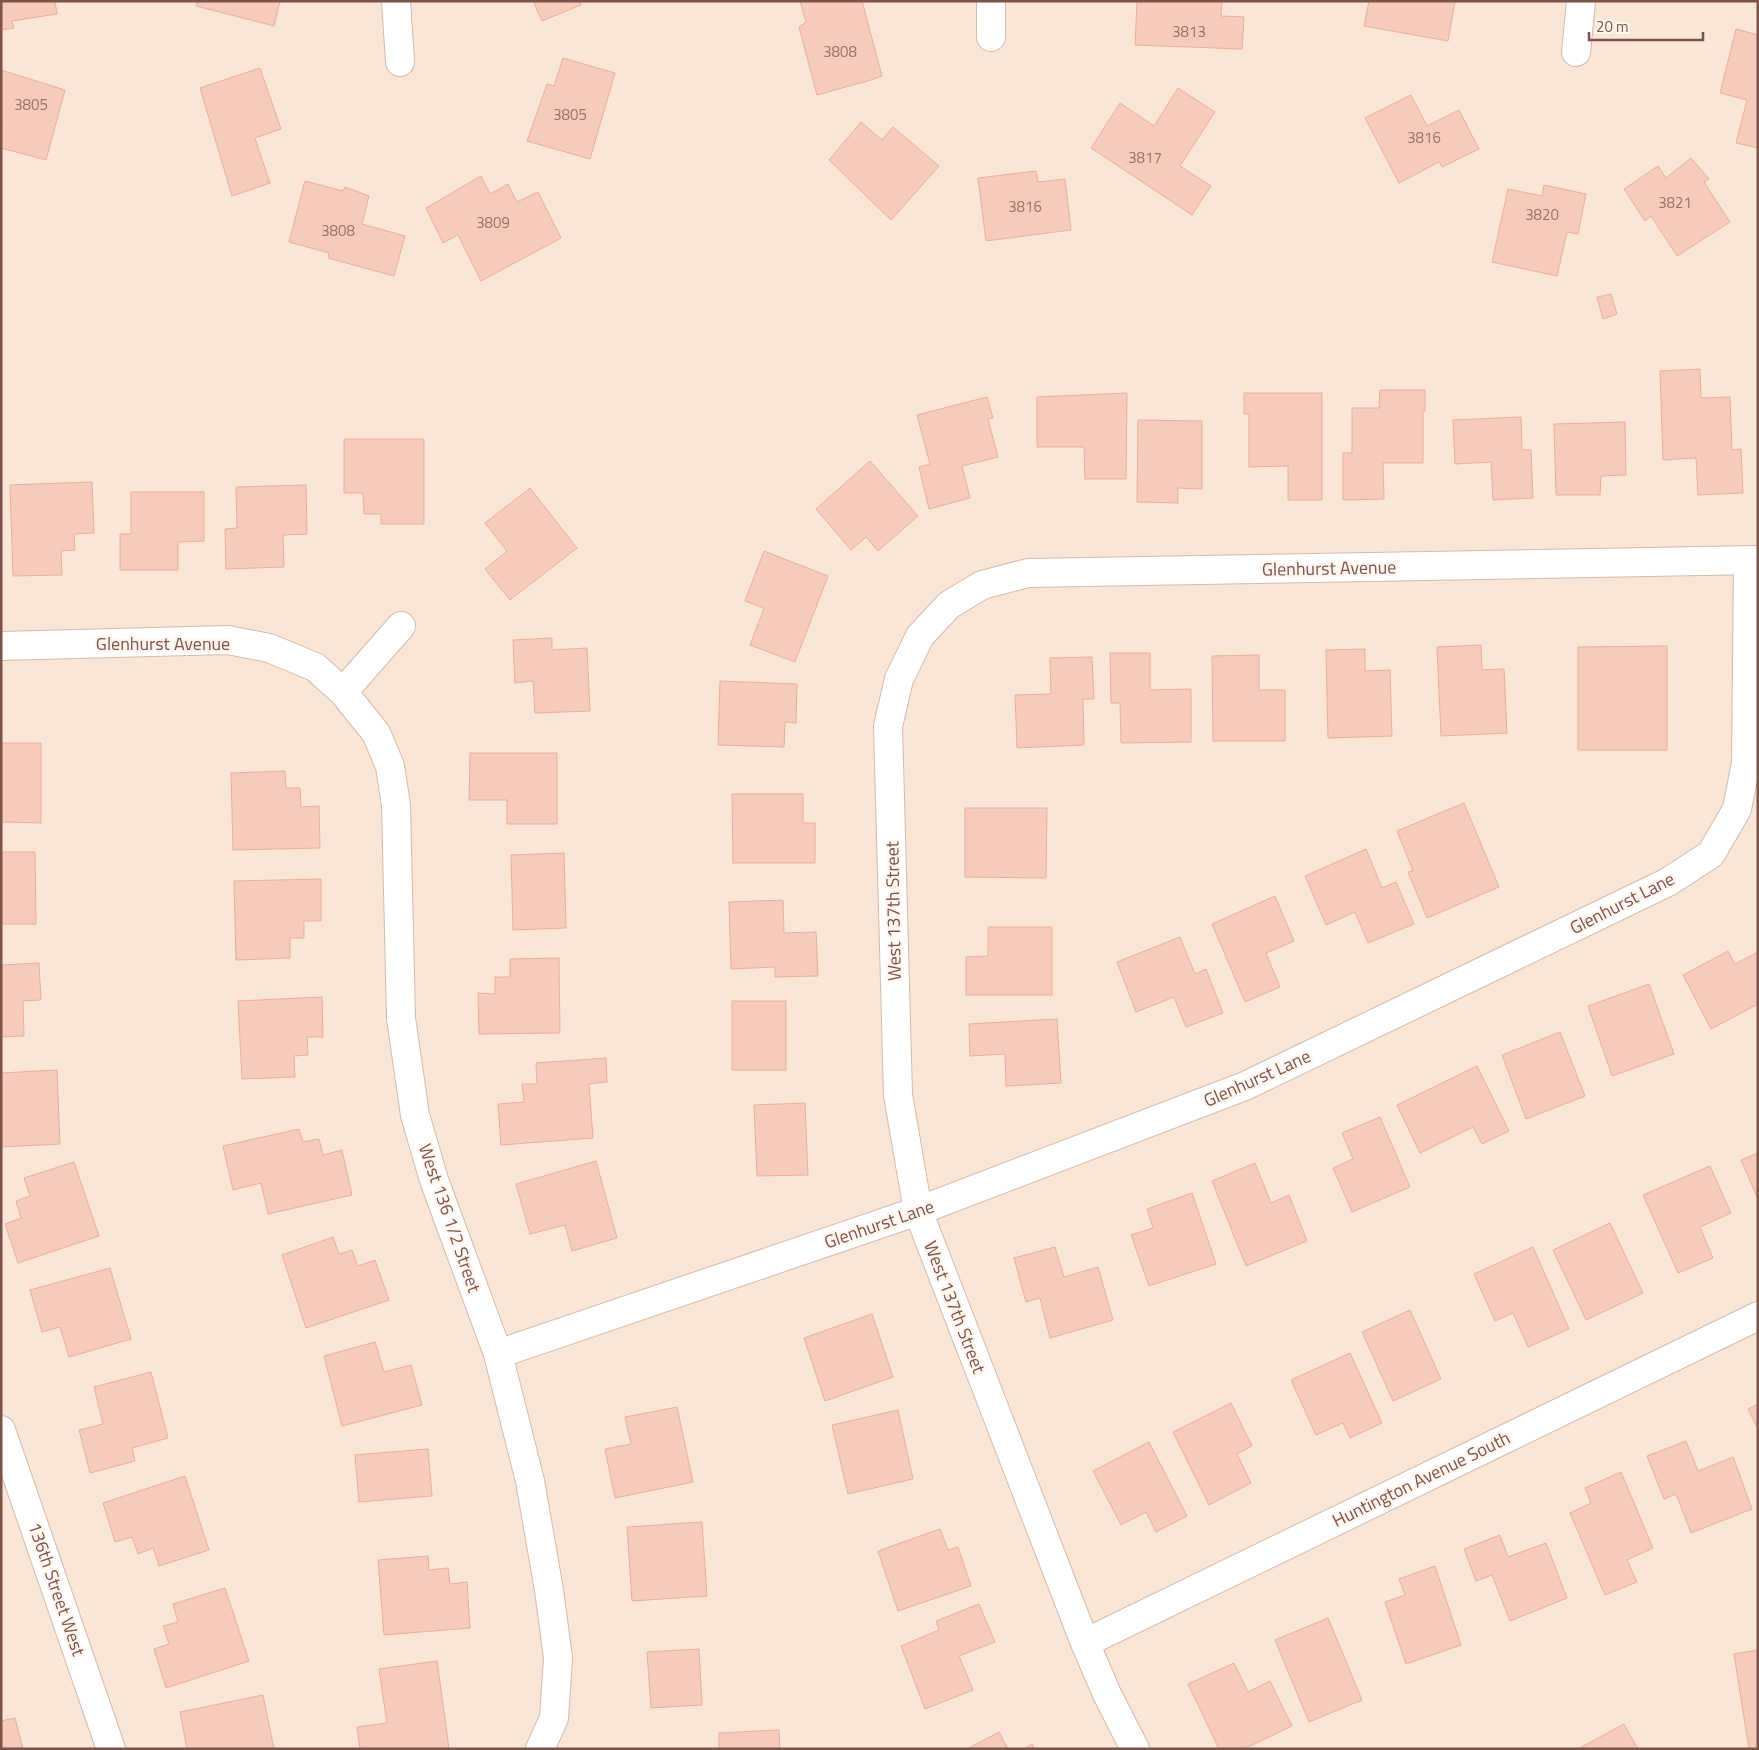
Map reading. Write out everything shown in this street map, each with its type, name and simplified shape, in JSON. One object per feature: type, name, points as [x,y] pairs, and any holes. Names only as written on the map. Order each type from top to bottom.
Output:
[{"type":"street","points":[[396,1],[400,62]]},
{"type":"street","points":[[990,37],[991,1]]},
{"type":"street","points":[[1576,52],[1581,1]]},
{"type":"street","name":"Glenhurst Avenue","points":[[920,636],[949,605],[982,584],[1028,573],[1753,560]]},
{"type":"street","name":"Glenhurst Lane","points":[[498,1354],[918,1211],[1245,1086],[1668,882],[1711,854],[1737,809],[1746,763],[1753,560]]},
{"type":"street","points":[[343,692],[401,626]]},
{"type":"street","name":"West 137th Street","points":[[920,636],[899,679],[888,726],[898,1095],[918,1211],[1085,1643],[1106,1694],[1134,1749]]},
{"type":"street","name":"Glenhurst Avenue","points":[[1,646],[228,640],[269,648],[315,667],[343,692]]},
{"type":"street","name":"West 136 1/2 Street","points":[[343,692],[376,733],[390,766],[396,805],[401,1018],[415,1115],[434,1180],[498,1354],[530,1481],[549,1590],[558,1658],[554,1718],[540,1749]]},
{"type":"street","name":"Huntington Avenue South","points":[[1085,1643],[1758,1316]]},
{"type":"street","name":"136th Street West","points":[[1,1430],[111,1749]]},
{"type":"shaded area","points":[[1,1],[1758,1],[1758,1749],[1,1749]]},
{"type":"building","points":[[1,1],[55,1],[57,14],[12,21],[14,28],[1,30]]},
{"type":"building","points":[[197,1],[280,1],[274,26],[196,6]]},
{"type":"building","points":[[533,1],[580,1],[581,5],[542,21]]},
{"type":"building","points":[[800,1],[862,1],[882,76],[817,95],[799,27],[806,22]]},
{"type":"building","points":[[1137,1],[1222,1],[1221,16],[1244,17],[1242,49],[1135,45]]},
{"type":"building","points":[[1369,1],[1455,1],[1448,41],[1364,26]]},
{"type":"building","points":[[1736,29],[1758,35],[1758,148],[1736,143],[1747,100],[1720,93]]},
{"type":"building","points":[[563,58],[615,73],[590,159],[527,141],[547,84],[554,86]]},
{"type":"building","points":[[260,68],[281,129],[255,138],[270,183],[232,196],[200,88]]},
{"type":"building","points":[[1,70],[65,90],[46,160],[1,148],[3,119],[1,119]]},
{"type":"building","points":[[1178,88],[1215,112],[1180,166],[1211,186],[1192,215],[1091,148],[1120,103],[1154,126]]},
{"type":"building","points":[[1411,95],[1427,126],[1459,110],[1479,149],[1442,167],[1439,162],[1399,183],[1365,118]]},
{"type":"building","points":[[861,122],[882,140],[893,127],[939,166],[891,220],[829,160]]},
{"type":"building","points":[[1691,158],[1709,179],[1704,182],[1730,222],[1677,256],[1651,216],[1645,221],[1624,189],[1658,166],[1666,178]]},
{"type":"building","points":[[1036,171],[1038,182],[1065,179],[1071,230],[986,241],[978,178]]},
{"type":"building","points":[[481,176],[490,194],[508,184],[517,202],[538,192],[561,238],[481,281],[458,235],[443,243],[426,208]]},
{"type":"building","points":[[305,181],[343,191],[345,187],[369,196],[362,224],[405,236],[394,276],[328,258],[329,253],[289,242]]},
{"type":"building","points":[[1544,185],[1586,194],[1578,234],[1567,232],[1557,276],[1492,262],[1508,189],[1542,196]]},
{"type":"building","points":[[1611,294],[1617,314],[1603,319],[1597,297]]},
{"type":"building","points":[[1700,369],[1701,398],[1730,397],[1732,450],[1741,449],[1743,493],[1698,495],[1696,458],[1663,460],[1660,371]]},
{"type":"building","points":[[1380,390],[1425,390],[1423,463],[1383,463],[1384,499],[1343,500],[1343,453],[1352,453],[1352,408],[1379,408]]},
{"type":"building","points":[[1127,393],[1126,479],[1085,479],[1084,447],[1037,447],[1037,397]]},
{"type":"building","points":[[1244,393],[1322,393],[1322,500],[1288,500],[1288,466],[1249,467],[1249,414],[1244,414]]},
{"type":"building","points":[[987,397],[993,418],[988,419],[998,457],[962,466],[970,498],[929,509],[919,467],[930,464],[917,415]]},
{"type":"building","points":[[1521,417],[1522,450],[1531,450],[1533,498],[1493,500],[1491,462],[1455,464],[1453,420]]},
{"type":"building","points":[[1138,420],[1202,421],[1202,489],[1178,488],[1178,503],[1137,502]]},
{"type":"building","points":[[1625,422],[1626,475],[1601,476],[1600,495],[1556,495],[1554,424]]},
{"type":"building","points":[[344,439],[424,439],[424,524],[381,524],[381,514],[364,514],[363,493],[344,493]]},
{"type":"building","points":[[870,461],[918,516],[878,551],[866,537],[851,550],[816,509]]},
{"type":"building","points":[[92,482],[94,533],[74,534],[75,550],[61,551],[62,575],[13,576],[10,485]]},
{"type":"building","points":[[306,485],[307,534],[283,535],[284,567],[226,569],[225,529],[237,528],[236,487]]},
{"type":"building","points":[[530,488],[577,548],[510,600],[485,569],[507,551],[485,523]]},
{"type":"building","points":[[131,492],[204,492],[204,541],[178,542],[178,570],[120,570],[120,534],[131,534]]},
{"type":"building","points":[[764,551],[828,576],[795,662],[750,645],[764,608],[745,601]]},
{"type":"building","points":[[552,638],[552,650],[587,648],[590,711],[535,713],[533,681],[515,683],[513,640]]},
{"type":"building","points":[[1481,645],[1482,670],[1504,669],[1507,733],[1441,736],[1437,647]]},
{"type":"building","points":[[1667,646],[1667,750],[1578,750],[1578,647]]},
{"type":"building","points":[[1365,649],[1365,671],[1390,670],[1392,736],[1328,738],[1326,650]]},
{"type":"building","points":[[1110,653],[1150,653],[1150,690],[1191,689],[1191,742],[1121,743],[1120,703],[1111,703]]},
{"type":"building","points":[[1259,655],[1259,690],[1285,690],[1285,741],[1213,741],[1212,656]]},
{"type":"building","points":[[1092,657],[1094,699],[1083,699],[1084,745],[1017,748],[1015,695],[1051,694],[1050,658]]},
{"type":"building","points":[[720,681],[797,684],[796,723],[785,722],[784,747],[718,745]]},
{"type":"building","points":[[1,743],[41,743],[41,823],[1,822]]},
{"type":"building","points":[[470,753],[557,753],[557,824],[507,824],[507,800],[469,800]]},
{"type":"building","points":[[285,771],[286,788],[300,788],[301,807],[319,806],[320,848],[233,850],[231,773]]},
{"type":"building","points":[[732,794],[803,794],[803,823],[815,823],[815,863],[733,863]]},
{"type":"building","points":[[1464,803],[1499,887],[1427,918],[1408,872],[1413,871],[1397,831]]},
{"type":"building","points":[[965,808],[1047,808],[1046,878],[965,877]]},
{"type":"building","points":[[1366,849],[1382,888],[1396,882],[1414,924],[1368,943],[1355,912],[1326,925],[1305,876]]},
{"type":"building","points":[[1,852],[35,852],[36,924],[1,924]]},
{"type":"building","points":[[564,853],[566,928],[513,930],[511,855]]},
{"type":"building","points":[[321,879],[321,921],[304,921],[304,938],[290,938],[290,958],[236,960],[234,881]]},
{"type":"building","points":[[1275,896],[1294,941],[1266,953],[1280,987],[1245,1002],[1212,924]]},
{"type":"building","points":[[783,900],[784,933],[816,932],[818,976],[775,977],[775,967],[731,969],[729,902]]},
{"type":"building","points":[[988,927],[1052,927],[1052,995],[966,995],[966,957],[988,956]]},
{"type":"building","points":[[1180,937],[1195,974],[1206,969],[1223,1013],[1186,1027],[1174,997],[1136,1012],[1117,962]]},
{"type":"building","points":[[1728,951],[1735,964],[1758,952],[1758,1004],[1711,1029],[1683,975]]},
{"type":"building","points":[[559,958],[560,1033],[479,1034],[478,993],[495,994],[495,977],[510,977],[510,959]]},
{"type":"building","points":[[39,963],[41,1000],[23,1001],[24,1036],[1,1037],[1,965]]},
{"type":"building","points":[[1649,984],[1674,1054],[1612,1076],[1588,1006]]},
{"type":"building","points":[[322,997],[323,1037],[307,1037],[308,1055],[294,1056],[295,1077],[242,1079],[238,1001]]},
{"type":"building","points":[[732,1001],[786,1001],[786,1070],[732,1070]]},
{"type":"building","points":[[1057,1019],[1061,1083],[1006,1086],[1005,1054],[970,1056],[969,1024]]},
{"type":"building","points":[[1560,1032],[1585,1096],[1526,1119],[1502,1055]]},
{"type":"building","points":[[606,1058],[607,1082],[589,1084],[593,1138],[501,1145],[498,1104],[524,1102],[522,1084],[537,1084],[536,1063]]},
{"type":"building","points":[[1477,1066],[1509,1131],[1482,1144],[1473,1127],[1420,1153],[1397,1105]]},
{"type":"building","points":[[57,1070],[60,1144],[1,1147],[1,1073]]},
{"type":"building","points":[[805,1103],[808,1175],[757,1176],[754,1105]]},
{"type":"building","points":[[1380,1117],[1410,1187],[1352,1212],[1333,1168],[1353,1159],[1342,1133]]},
{"type":"building","points":[[299,1129],[303,1142],[319,1139],[323,1155],[342,1150],[352,1195],[268,1214],[261,1183],[233,1190],[223,1146]]},
{"type":"building","points":[[1758,1153],[1758,1199],[1741,1160]]},
{"type":"building","points":[[596,1161],[617,1238],[572,1251],[565,1225],[530,1234],[516,1184]]},
{"type":"building","points":[[74,1162],[99,1236],[18,1263],[5,1224],[21,1218],[16,1201],[30,1196],[24,1178]]},
{"type":"building","points":[[1255,1163],[1271,1203],[1289,1195],[1307,1241],[1246,1266],[1212,1181]]},
{"type":"building","points":[[1710,1166],[1731,1213],[1700,1227],[1713,1258],[1678,1273],[1643,1195]]},
{"type":"building","points":[[1192,1193],[1216,1264],[1149,1286],[1131,1235],[1153,1228],[1147,1209]]},
{"type":"building","points":[[1610,1223],[1643,1293],[1586,1320],[1553,1250]]},
{"type":"building","points":[[333,1237],[339,1254],[352,1250],[358,1266],[375,1260],[389,1300],[306,1328],[282,1255]]},
{"type":"building","points":[[1055,1247],[1064,1277],[1098,1267],[1113,1320],[1050,1338],[1040,1298],[1026,1302],[1014,1258]]},
{"type":"building","points":[[1533,1247],[1569,1329],[1528,1347],[1513,1313],[1495,1321],[1474,1274]]},
{"type":"building","points":[[110,1268],[131,1339],[69,1357],[60,1327],[42,1332],[30,1290]]},
{"type":"building","points":[[1410,1310],[1441,1379],[1393,1401],[1362,1332]]},
{"type":"building","points":[[872,1314],[893,1377],[825,1401],[804,1338]]},
{"type":"building","points":[[375,1342],[384,1372],[411,1365],[422,1405],[342,1426],[324,1356]]},
{"type":"building","points":[[1350,1353],[1382,1423],[1350,1438],[1343,1423],[1316,1435],[1291,1380]]},
{"type":"building","points":[[151,1372],[168,1438],[132,1448],[135,1461],[90,1473],[79,1430],[103,1424],[94,1387]]},
{"type":"building","points":[[1231,1403],[1252,1446],[1237,1454],[1251,1483],[1209,1505],[1173,1432]]},
{"type":"building","points":[[1758,1404],[1758,1429],[1748,1409]]},
{"type":"building","points":[[677,1407],[693,1482],[615,1498],[605,1449],[631,1444],[625,1417]]},
{"type":"building","points":[[898,1410],[913,1479],[848,1494],[832,1425]]},
{"type":"building","points":[[1686,1441],[1698,1471],[1733,1457],[1752,1509],[1691,1533],[1676,1494],[1664,1499],[1647,1456]]},
{"type":"building","points":[[1149,1442],[1187,1516],[1156,1532],[1146,1512],[1121,1525],[1093,1471]]},
{"type":"building","points":[[428,1449],[432,1496],[359,1502],[355,1455]]},
{"type":"building","points":[[1621,1472],[1653,1548],[1627,1560],[1637,1582],[1605,1595],[1570,1513],[1591,1503],[1585,1488]]},
{"type":"building","points":[[185,1476],[209,1550],[159,1566],[153,1548],[138,1554],[132,1537],[115,1542],[103,1503]]},
{"type":"building","points":[[702,1522],[707,1596],[632,1601],[627,1527]]},
{"type":"building","points":[[940,1529],[948,1550],[958,1547],[971,1586],[898,1611],[878,1551]]},
{"type":"building","points":[[1500,1535],[1508,1557],[1546,1543],[1567,1598],[1510,1621],[1492,1575],[1476,1581],[1464,1549]]},
{"type":"building","points":[[428,1556],[429,1570],[448,1568],[450,1584],[467,1582],[470,1628],[384,1635],[378,1560]]},
{"type":"building","points":[[1435,1566],[1461,1645],[1406,1664],[1385,1602],[1405,1595],[1399,1579]]},
{"type":"building","points":[[225,1588],[249,1661],[166,1688],[154,1649],[169,1644],[163,1626],[178,1622],[173,1604]]},
{"type":"building","points":[[979,1604],[995,1642],[959,1656],[973,1690],[925,1709],[901,1646],[939,1630],[936,1621]]},
{"type":"building","points":[[1328,1618],[1362,1700],[1309,1722],[1275,1640]]},
{"type":"building","points":[[699,1649],[702,1705],[651,1708],[647,1652]]},
{"type":"building","points":[[1758,1650],[1758,1749],[1749,1749],[1734,1654]]},
{"type":"building","points":[[437,1661],[449,1749],[360,1749],[357,1727],[387,1723],[379,1669]]},
{"type":"building","points":[[1234,1663],[1248,1692],[1270,1681],[1292,1726],[1244,1749],[1219,1749],[1188,1684]]},
{"type":"building","points":[[263,1695],[274,1749],[187,1749],[180,1712]]},
{"type":"building","points":[[15,1718],[23,1749],[1,1749],[1,1721]]},
{"type":"building","points":[[1624,1724],[1638,1749],[1578,1749]]},
{"type":"building","points":[[779,1730],[780,1749],[719,1749],[719,1733]]},
{"type":"building","points":[[999,1732],[1008,1749],[967,1749]]},
{"type":"building","points":[[1032,1744],[1035,1749],[1024,1749]]}]
